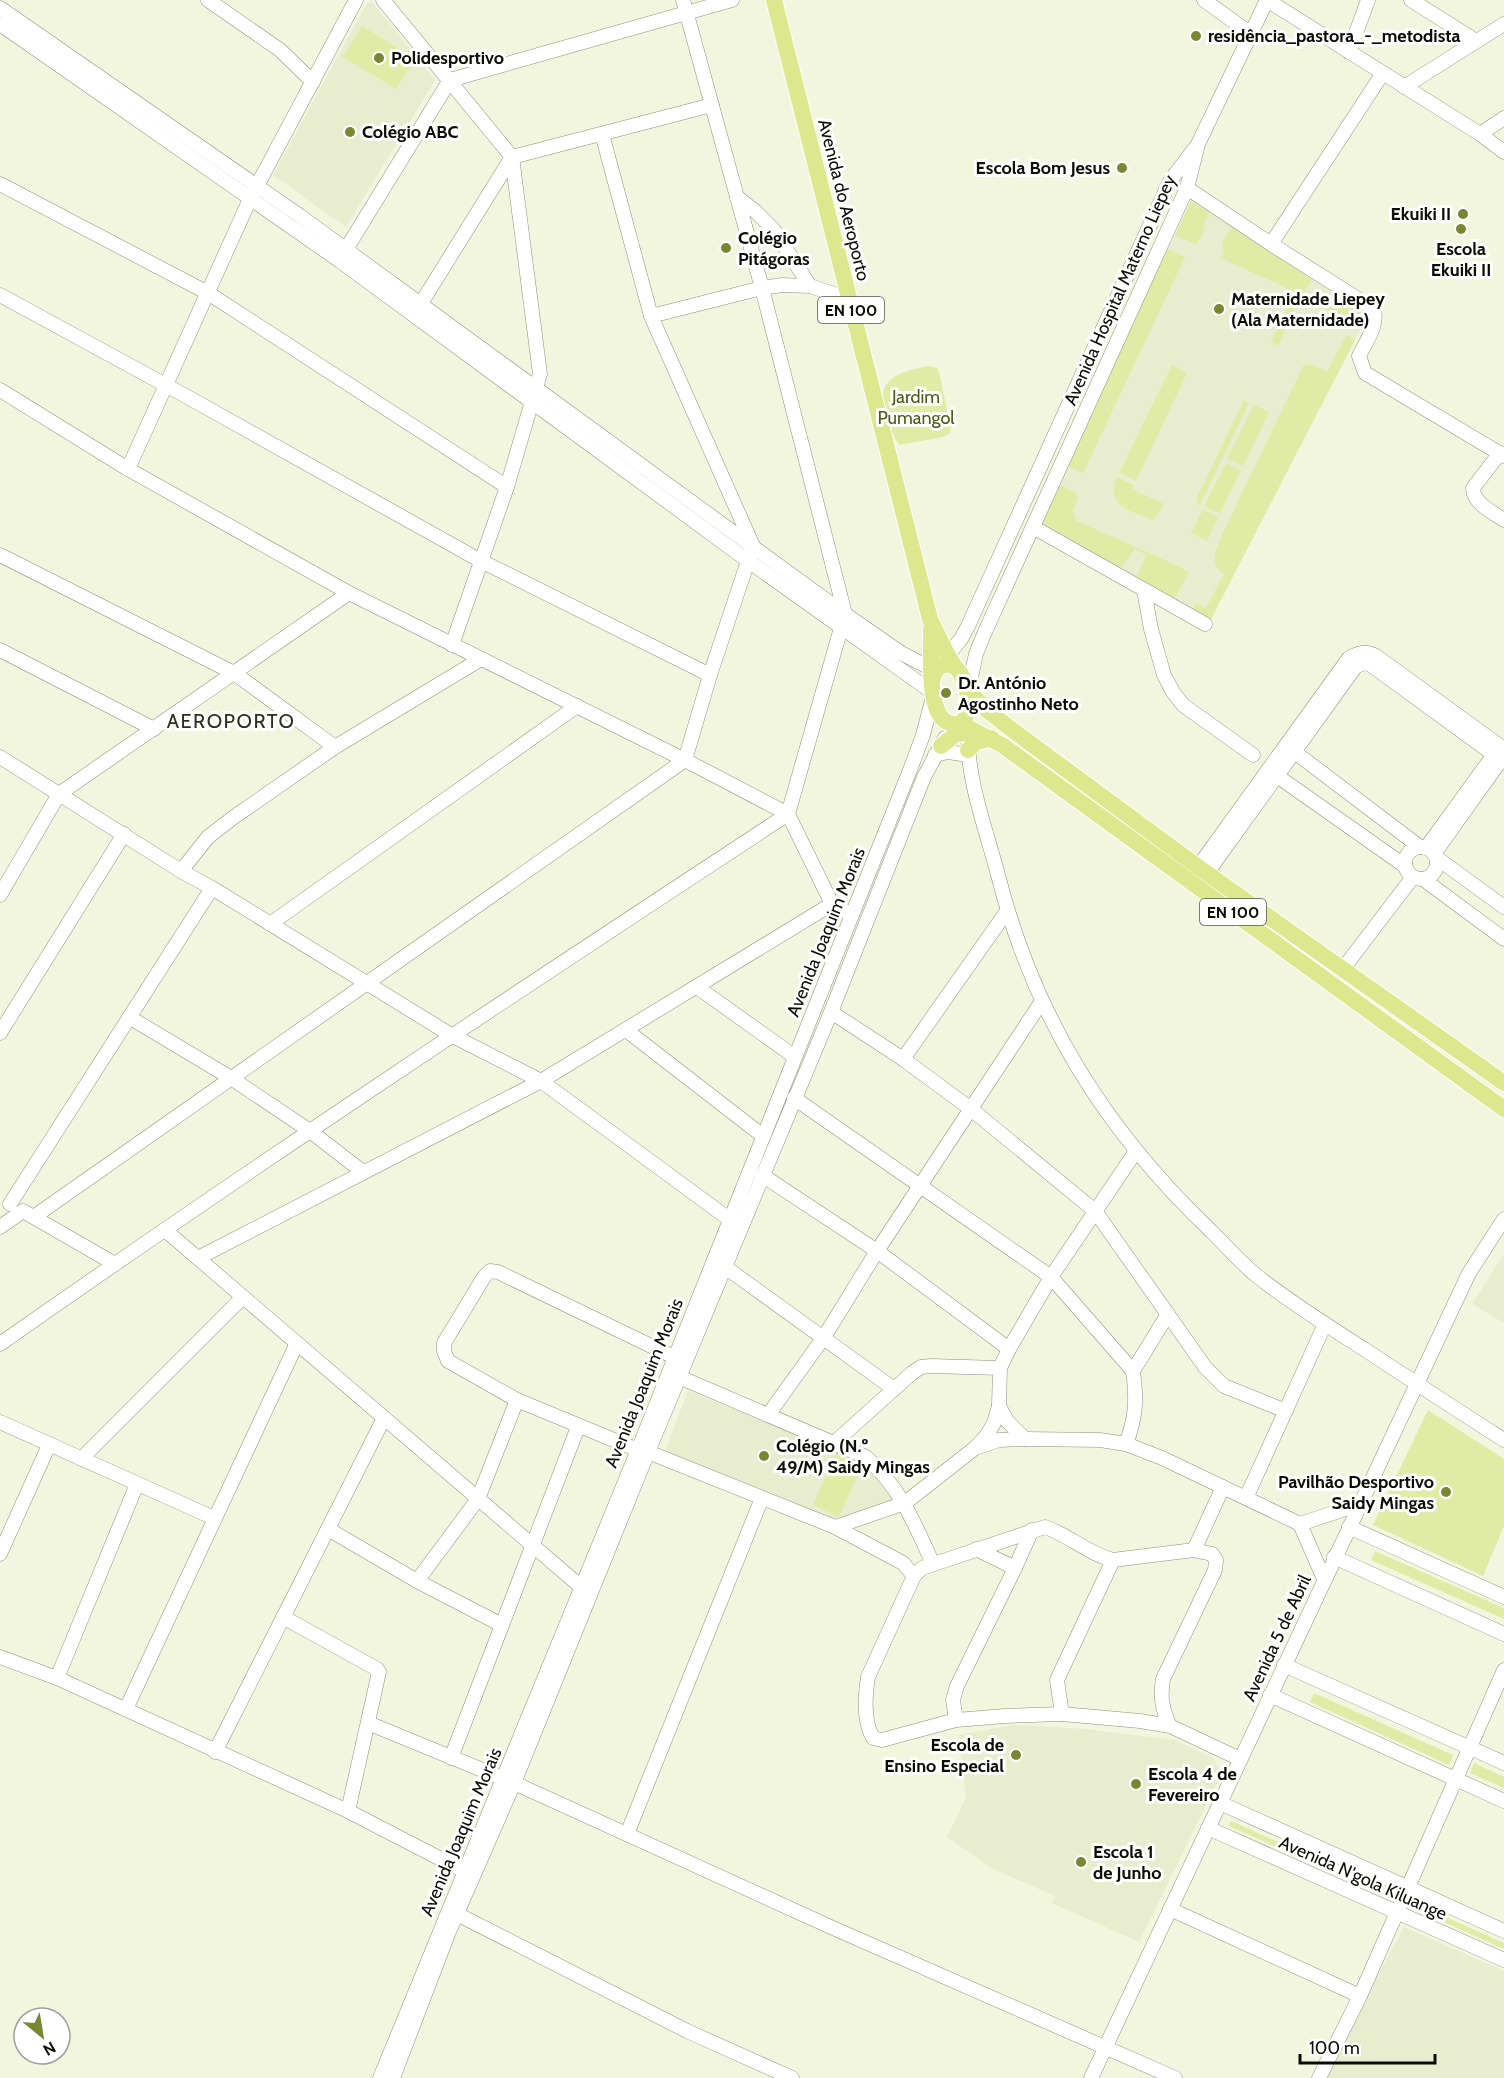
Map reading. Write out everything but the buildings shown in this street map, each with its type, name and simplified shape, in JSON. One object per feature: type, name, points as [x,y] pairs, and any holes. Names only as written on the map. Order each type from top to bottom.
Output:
[{"type":"main road","name":"Avenida do Aeroporto","points":[[774,0],[930,619],[938,675]]},
{"type":"main road","name":"EN 100","points":[[968,727],[968,690],[962,674],[938,675],[941,717],[948,723],[968,727],[1504,1109]]},
{"type":"main road","name":"EN 100","points":[[968,690],[988,711],[1011,729],[1202,870],[1504,1083]]},
{"type":"main road","points":[[938,750],[968,727],[975,742],[965,752]]},
{"type":"street","points":[[208,0],[280,50],[313,82]]},
{"type":"street","points":[[128,469],[254,194],[356,0]]},
{"type":"street","points":[[383,0],[512,157],[540,374],[507,487],[452,645]]},
{"type":"street","points":[[345,251],[450,80],[684,7],[732,0]]},
{"type":"street","points":[[1204,0],[1251,34]]},
{"type":"street","points":[[1198,144],[1267,0],[1480,134],[1504,152]]},
{"type":"street","points":[[1349,52],[1368,0]]},
{"type":"street","points":[[1411,0],[1476,42]]},
{"type":"street","points":[[0,1344],[451,1035],[788,814],[843,620],[762,288],[684,7]]},
{"type":"street","points":[[0,8],[747,560],[843,620],[938,675]]},
{"type":"street","points":[[0,24],[254,194],[300,216],[753,546],[843,620],[938,675]]},
{"type":"street","points":[[1404,87],[1504,24]]},
{"type":"street","points":[[1271,244],[1383,73]]},
{"type":"street","points":[[420,304],[512,157],[712,105]]},
{"type":"street","points":[[1480,134],[1504,118]]},
{"type":"street","points":[[0,1227],[29,1213],[231,1078],[685,760],[710,675],[753,546],[651,316],[602,134]]},
{"type":"street","name":"Avenida Hospital Materno Liepey","points":[[968,690],[976,654],[1187,188],[1198,144]]},
{"type":"street","name":"Avenida Hospital Materno Liepey","points":[[938,675],[968,626],[1170,181],[1198,144]]},
{"type":"street","points":[[0,183],[208,293],[507,487]]},
{"type":"street","points":[[1187,188],[1374,309],[1376,318],[1374,327],[1359,356],[1365,373],[1502,455],[1473,488],[1473,492],[1476,500],[1504,520]]},
{"type":"street","points":[[737,197],[774,230],[810,286]]},
{"type":"street","points":[[651,316],[782,285],[810,286],[849,299]]},
{"type":"street","points":[[0,295],[482,561],[710,675]]},
{"type":"street","points":[[0,390],[128,469],[349,593],[685,760],[788,814],[832,904],[852,915]]},
{"type":"street","points":[[1042,462],[1059,471]]},
{"type":"street","points":[[1033,528],[1206,624]]},
{"type":"street","points":[[0,555],[234,673],[335,747]]},
{"type":"street","points":[[1144,590],[1150,629],[1164,675],[1173,692],[1183,705],[1253,755]]},
{"type":"street","points":[[0,895],[5,876],[59,794],[349,593]]},
{"type":"street","points":[[0,650],[154,729]]},
{"type":"street","points":[[1202,870],[1290,748],[1367,652],[1376,656],[1502,753],[1429,852]]},
{"type":"street","points":[[181,871],[208,837],[335,747],[481,659]]},
{"type":"street","name":"Avenida Joaquim Morais","points":[[393,2078],[509,1782],[643,1451],[674,1357],[923,735],[938,675]]},
{"type":"street","points":[[270,924],[577,706]]},
{"type":"street","points":[[968,727],[965,752],[1007,911],[1023,958],[1073,1062],[1104,1109],[1136,1151],[1186,1208],[1256,1275],[1325,1324],[1504,1440]]},
{"type":"street","points":[[1290,748],[1504,907]]},
{"type":"street","points":[[938,750],[965,752]]},
{"type":"street","name":"Avenida Joaquim Morais","points":[[380,2078],[464,1871],[509,1782],[580,1586],[679,1377],[938,750]]},
{"type":"street","points":[[0,757],[181,871],[451,1035],[541,1081],[729,1219]]},
{"type":"street","points":[[1272,773],[1504,939]]},
{"type":"street","points":[[0,1033],[124,834]]},
{"type":"street","points":[[1414,874],[1405,861],[1410,851],[1429,852]]},
{"type":"street","points":[[1414,874],[1433,874],[1436,870],[1429,852]]},
{"type":"street","points":[[1342,970],[1414,874]]},
{"type":"street","points":[[115,1264],[5,1201],[129,1017],[212,888]]},
{"type":"street","points":[[198,1258],[541,1081],[832,904]]},
{"type":"street","points":[[903,1059],[1007,911]]},
{"type":"street","points":[[697,987],[795,1057]]},
{"type":"street","points":[[768,1415],[824,1337],[919,1186],[1042,1001]]},
{"type":"street","points":[[831,1012],[903,1059],[971,1109],[1095,1211],[1205,1367],[1224,1386],[1286,1411]]},
{"type":"street","points":[[129,1017],[231,1078],[310,1131],[363,1172]]},
{"type":"street","points":[[626,1030],[762,1136]]},
{"type":"street","points":[[794,1098],[1051,1278],[1133,1371],[1137,1398],[1133,1424],[1126,1444]]},
{"type":"street","points":[[835,1527],[905,1503],[975,1448],[987,1435],[994,1423],[999,1406],[1000,1368],[1009,1349],[1051,1278],[1136,1151]]},
{"type":"street","points":[[762,1175],[877,1251],[1009,1349]]},
{"type":"street","name":"Avenida 5 de Abril","points":[[1091,2078],[1416,1383],[1469,1273],[1504,1219]]},
{"type":"street","points":[[165,1230],[580,1586]]},
{"type":"street","points":[[725,1267],[894,1389]]},
{"type":"street","points":[[674,1357],[498,1272],[490,1271],[484,1277],[444,1343],[444,1352],[448,1360],[517,1400],[578,1427],[835,1527],[903,1563],[914,1576]]},
{"type":"street","points":[[81,1459],[243,1297]]},
{"type":"street","points":[[1133,1371],[1168,1314]]},
{"type":"street","points":[[1246,1498],[1325,1324]]},
{"type":"street","points":[[126,1709],[297,1343]]},
{"type":"street","points":[[835,1442],[921,1367],[1000,1368]]},
{"type":"street","points":[[679,1377],[866,1457],[879,1468],[905,1503],[933,1564]]},
{"type":"street","points":[[417,1581],[478,1499],[517,1400]]},
{"type":"street","points":[[999,1406],[1007,1421],[1025,1439]]},
{"type":"street","points":[[215,1752],[384,1418]]},
{"type":"street","points":[[0,1422],[214,1518]]},
{"type":"street","points":[[451,1758],[578,1427]]},
{"type":"street","points":[[975,1448],[999,1440],[1025,1439],[1100,1440],[1126,1444],[1300,1524],[1324,1579]]},
{"type":"street","points":[[0,1554],[49,1444]]},
{"type":"street","points":[[57,1678],[137,1484]]},
{"type":"street","points":[[1194,1550],[1223,1487]]},
{"type":"street","points":[[627,1834],[762,1498]]},
{"type":"street","points":[[1300,1524],[1360,1504]]},
{"type":"street","points":[[1170,1726],[1162,1710],[1163,1679],[1215,1569],[1216,1560],[1212,1554],[1194,1550],[1113,1560],[1100,1557],[1056,1530],[1046,1527],[922,1568],[914,1576],[868,1677],[865,1692],[868,1730],[873,1738],[882,1740],[956,1720],[1062,1714],[1170,1726],[1240,1759]]},
{"type":"street","points":[[1349,1527],[1504,1597]]},
{"type":"street","points":[[328,1529],[417,1581],[502,1625]]},
{"type":"street","points":[[956,1720],[953,1700],[957,1686],[1032,1530]]},
{"type":"street","points":[[976,1549],[1015,1568]]},
{"type":"street","points":[[1334,1557],[1504,1634]]},
{"type":"street","points":[[1062,1714],[1057,1680],[1113,1560]]},
{"type":"street","points":[[284,1617],[379,1672],[348,1811]]},
{"type":"street","points":[[0,1657],[57,1678],[348,1811],[464,1871]]},
{"type":"street","points":[[1284,1665],[1504,1763]]},
{"type":"street","points":[[1319,2078],[1360,1996],[1504,1670]]},
{"type":"street","points":[[1270,1695],[1504,1801]]},
{"type":"street","points":[[368,1723],[509,1782],[833,1929],[1175,2078]]},
{"type":"street","name":"Avenida N'gola Kiluange","points":[[1220,1803],[1504,1931]]},
{"type":"street","name":"Avenida N'gola Kiluange","points":[[1208,1828],[1504,1960]]},
{"type":"street","points":[[1170,1910],[1360,1996]]},
{"type":"street","points":[[457,1914],[687,2031],[792,2078]]},
{"type":"shaded area","name":"Colégio ABC","points":[[372,2],[435,80],[346,227],[273,175],[366,5]]},
{"type":"shaded area","points":[[1191,200],[1368,315],[1210,621],[1039,523]]},
{"type":"shaded area","points":[[1504,1254],[1504,1323],[1472,1304]]},
{"type":"shaded area","name":"Colégio (N.º 49/M) Saidy Mingas","points":[[688,1391],[863,1460],[895,1501],[835,1523],[665,1451]]},
{"type":"shaded area","points":[[1014,1725],[1084,1729],[1175,1740],[1213,1758],[1222,1773],[1139,1942],[1052,1903],[1055,1896],[991,1868],[947,1837],[966,1798],[959,1735]]},
{"type":"shaded area","points":[[1404,1927],[1504,1971],[1504,2078],[1322,2078]]},
{"type":"green space","name":"Polidesportivo","points":[[362,26],[415,59],[396,89],[343,57]]},
{"type":"green space","points":[[1191,201],[1210,213],[1202,226],[1205,228],[1197,245],[1175,235]]},
{"type":"green space","points":[[1232,227],[1312,279],[1297,304],[1278,346],[1271,342],[1295,292],[1221,258],[1224,252],[1222,243]]},
{"type":"green space","points":[[1168,249],[1185,257],[1083,473],[1065,465]]},
{"type":"green space","points":[[1334,292],[1368,315],[1360,330],[1350,325],[1352,320],[1324,307]]},
{"type":"green space","points":[[1346,335],[1355,340],[1210,621],[1193,611],[1196,603],[1206,608],[1224,574],[1215,562],[1221,537],[1303,366],[1310,364],[1327,372]]},
{"type":"green space","points":[[1172,365],[1187,373],[1136,481],[1119,473]]},
{"type":"green space","name":"Jardim Pumangol","points":[[928,366],[937,368],[939,372],[951,429],[949,434],[943,437],[900,445],[891,428],[883,398],[884,390],[887,383],[899,374]]},
{"type":"green space","points":[[1244,400],[1249,403],[1200,505],[1195,502]]},
{"type":"green space","points":[[1254,405],[1269,412],[1243,466],[1227,459]]},
{"type":"green space","points":[[1226,463],[1241,471],[1220,513],[1204,506]]},
{"type":"green space","points":[[1117,477],[1134,485],[1132,489],[1164,504],[1155,519],[1129,510],[1117,501],[1114,487]]},
{"type":"green space","points":[[1057,483],[1077,494],[1073,511],[1077,521],[1189,571],[1174,600],[1132,576],[1138,575],[1146,555],[1135,549],[1120,569],[1039,523]]},
{"type":"green space","points":[[1203,510],[1218,517],[1207,541],[1191,533]]},
{"type":"green space","name":"Pavilhão Desportivo Saidy Mingas","points":[[1428,1410],[1504,1459],[1504,1526],[1483,1576],[1373,1525]]},
{"type":"green space","points":[[836,1453],[862,1465],[839,1517],[813,1505]]},
{"type":"green space","points":[[1375,1551],[1504,1608],[1504,1619],[1371,1560]]},
{"type":"green space","points":[[1314,1693],[1453,1755],[1449,1765],[1310,1702]]},
{"type":"green space","points":[[1474,1763],[1504,1777],[1504,1788],[1470,1773]]},
{"type":"green space","points":[[1231,1821],[1391,1892],[1389,1897],[1229,1826]]},
{"type":"green space","points":[[1419,1905],[1504,1943],[1504,1949],[1417,1910]]},
{"type":"place","name":"residência_pastora_-_metodista","points":[[1196,36]]},
{"type":"place","name":"Polidesportivo","points":[[379,58]]},
{"type":"place","name":"Colégio ABC","points":[[350,132]]},
{"type":"place","name":"Escola Bom Jesus","points":[[1122,168]]},
{"type":"place","name":"Ekuiki II","points":[[1463,214]]},
{"type":"place","name":"Escola Ekuiki II","points":[[1461,229]]},
{"type":"place","name":"Colégio Pitágoras","points":[[726,248]]},
{"type":"place","name":"Maternidade Liepey (Ala Maternidade)","points":[[1219,309]]},
{"type":"place","name":"Dr. António Agostinho Neto","points":[[946,693]]},
{"type":"place","name":"Colégio (N.º 49/M) Saidy Mingas","points":[[764,1456]]},
{"type":"place","name":"Pavilhão Desportivo Saidy Mingas","points":[[1446,1492]]},
{"type":"place","name":"Escola de Ensino Especial","points":[[1016,1755]]},
{"type":"place","name":"Escola 4 de Fevereiro","points":[[1136,1784]]},
{"type":"place","name":"Escola 1 de Junho","points":[[1081,1862]]},
{"type":"district","name":"AEROPORTO","points":[[231,721]]}]
